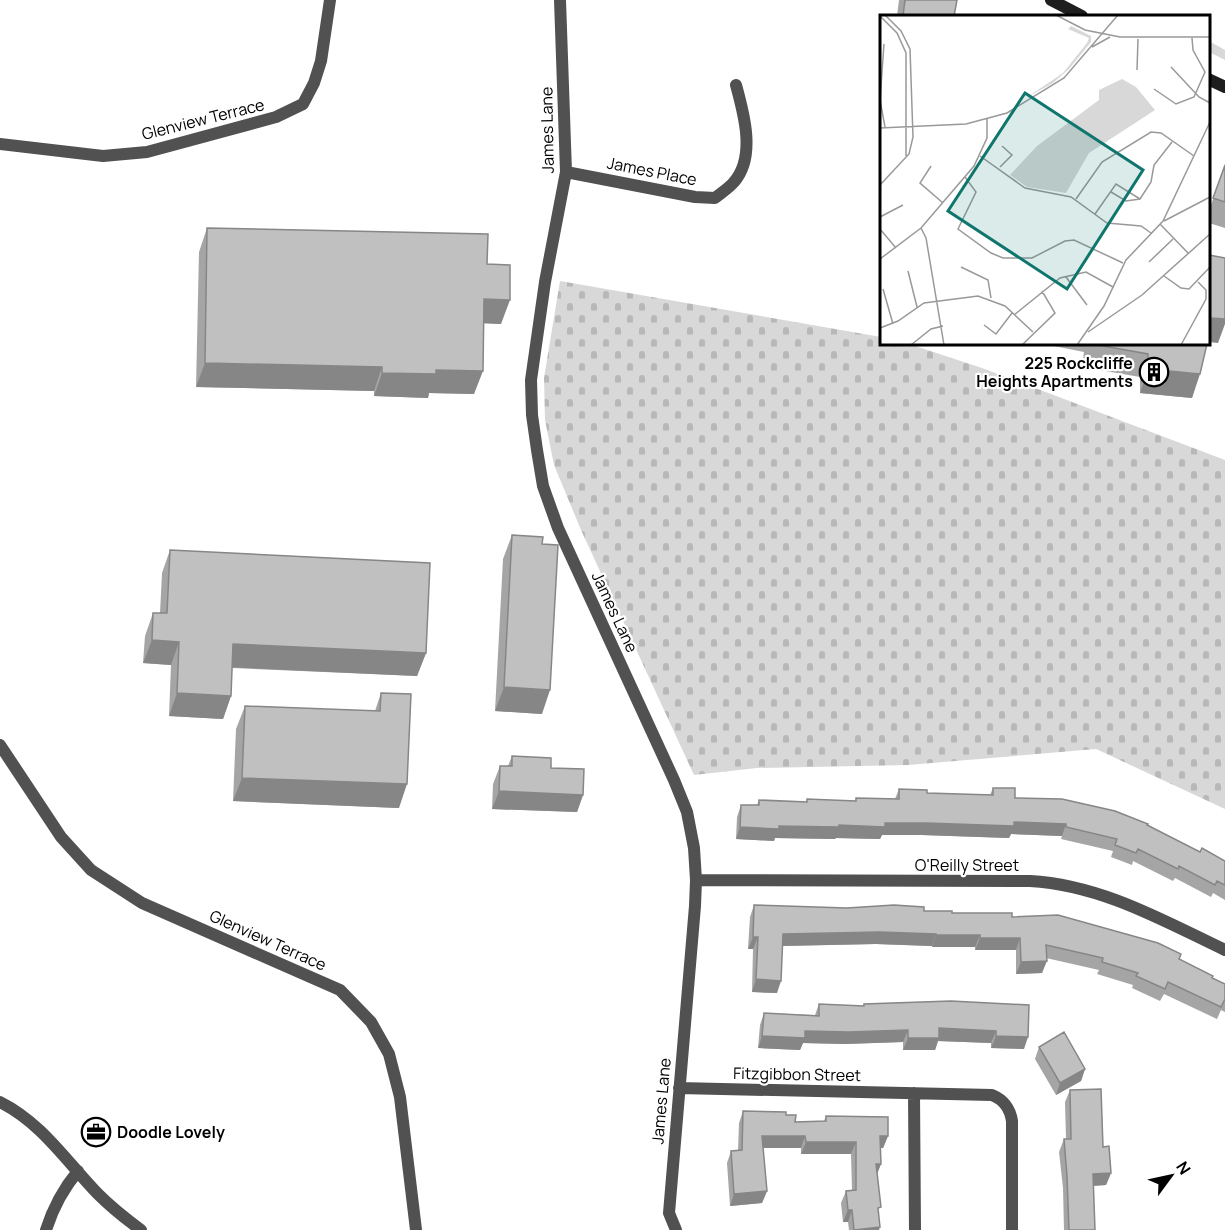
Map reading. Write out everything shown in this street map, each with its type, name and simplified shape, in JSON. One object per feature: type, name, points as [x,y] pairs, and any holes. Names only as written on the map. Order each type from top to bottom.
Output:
[{"type":"street","name":"Glenview Terrace","points":[[0,144],[103,156],[147,152],[276,117],[303,104],[314,83],[321,61],[330,0]]},
{"type":"street","name":"James Lane","points":[[560,0],[566,172],[544,282],[531,380],[532,415],[543,486],[558,528],[681,795],[692,830],[696,880],[669,1213],[676,1230]]},
{"type":"street","points":[[1051,0],[1080,15]]},
{"type":"street","points":[[1210,80],[1225,87]]},
{"type":"street","name":"James Place","points":[[566,172],[695,197],[715,198],[734,182],[743,165],[746,145],[745,125],[736,85]]},
{"type":"street","name":"Glenview Terrace","points":[[0,745],[61,837],[91,870],[142,903],[340,990],[371,1022],[389,1054],[400,1097],[417,1230]]},
{"type":"street","name":"O'Reilly Street","points":[[696,880],[1044,882],[1089,891],[1122,901],[1225,950]]},
{"type":"street","name":"Fitzgibbon Street","points":[[678,1088],[986,1094],[998,1098],[1008,1108],[1012,1121],[1012,1230]]},
{"type":"street","points":[[914,1093],[915,1230]]},
{"type":"street","points":[[0,1102],[21,1114],[42,1131],[111,1206],[141,1230]]},
{"type":"street","points":[[46,1230],[62,1192],[78,1171]]},
{"type":"green space","points":[[1210,42],[1225,50],[1225,60],[1210,52]]},
{"type":"green space","points":[[560,281],[880,337],[880,345],[912,345],[982,368],[1225,460],[1225,809],[1096,749],[908,765],[757,768],[694,775],[581,530],[554,465],[545,420],[544,378]]},
{"type":"building","points":[[905,0],[957,0],[954,15],[903,15]]},
{"type":"building","points":[[1225,165],[1225,202],[1213,198]]},
{"type":"building","points":[[207,228],[488,234],[487,264],[510,265],[510,300],[484,299],[483,371],[436,370],[436,374],[382,373],[382,367],[205,363]]},
{"type":"building","points":[[1210,255],[1225,258],[1225,319],[1212,318],[1210,329]]},
{"type":"building","points":[[1098,345],[1207,345],[1200,374],[1148,369],[1148,354]]},
{"type":"building","points":[[512,535],[543,537],[542,544],[558,545],[550,690],[504,687]]},
{"type":"building","points":[[170,550],[430,563],[426,653],[233,644],[231,696],[177,693],[179,642],[152,640],[153,613],[167,613]]},
{"type":"building","points":[[381,693],[411,694],[407,784],[242,778],[245,706],[380,711]]},
{"type":"building","points":[[512,756],[551,758],[551,768],[584,769],[583,795],[499,791],[500,766],[512,766]]},
{"type":"building","points":[[993,788],[1015,788],[1015,798],[1062,799],[1115,811],[1148,824],[1200,852],[1202,848],[1225,861],[1225,885],[1217,881],[1215,885],[1179,866],[1178,869],[1138,849],[1136,853],[1115,845],[1117,839],[1066,827],[1066,824],[1014,822],[1014,826],[885,823],[885,827],[779,826],[779,829],[740,827],[741,805],[759,805],[759,800],[807,802],[807,799],[856,801],[856,798],[899,799],[899,789],[927,790],[927,793],[993,795]]},
{"type":"building","points":[[754,905],[847,908],[894,905],[924,907],[924,911],[952,911],[952,913],[1012,913],[1012,917],[1058,915],[1158,943],[1181,954],[1179,959],[1225,984],[1225,999],[1221,1007],[1168,982],[1165,989],[1136,976],[1138,973],[1102,962],[1103,958],[1046,945],[1047,961],[1021,962],[1020,938],[980,938],[980,935],[880,932],[783,934],[781,981],[756,979],[758,937],[753,937]]},
{"type":"building","points":[[951,1001],[1029,1005],[1028,1037],[996,1036],[996,1031],[939,1028],[939,1038],[908,1038],[908,1030],[805,1031],[805,1038],[762,1036],[764,1013],[819,1016],[819,1004],[864,1006],[864,1004]]},
{"type":"building","points":[[1064,1032],[1085,1069],[1060,1083],[1039,1047]]},
{"type":"building","points":[[1101,1089],[1103,1147],[1109,1146],[1111,1173],[1093,1174],[1095,1230],[1069,1230],[1064,1139],[1071,1139],[1070,1090]]},
{"type":"building","points":[[743,1111],[786,1112],[786,1115],[796,1115],[795,1122],[826,1121],[826,1116],[888,1117],[888,1136],[880,1136],[881,1164],[876,1164],[881,1207],[878,1208],[880,1227],[854,1230],[852,1210],[848,1210],[846,1191],[856,1190],[856,1142],[806,1142],[805,1136],[762,1136],[767,1191],[734,1194],[731,1151],[742,1150]]},
{"type":"place","name":"225 Rockcliffe Heights Apartments","points":[[1154,372]]},
{"type":"place","name":"Doodle Lovely","points":[[96,1132]]}]
